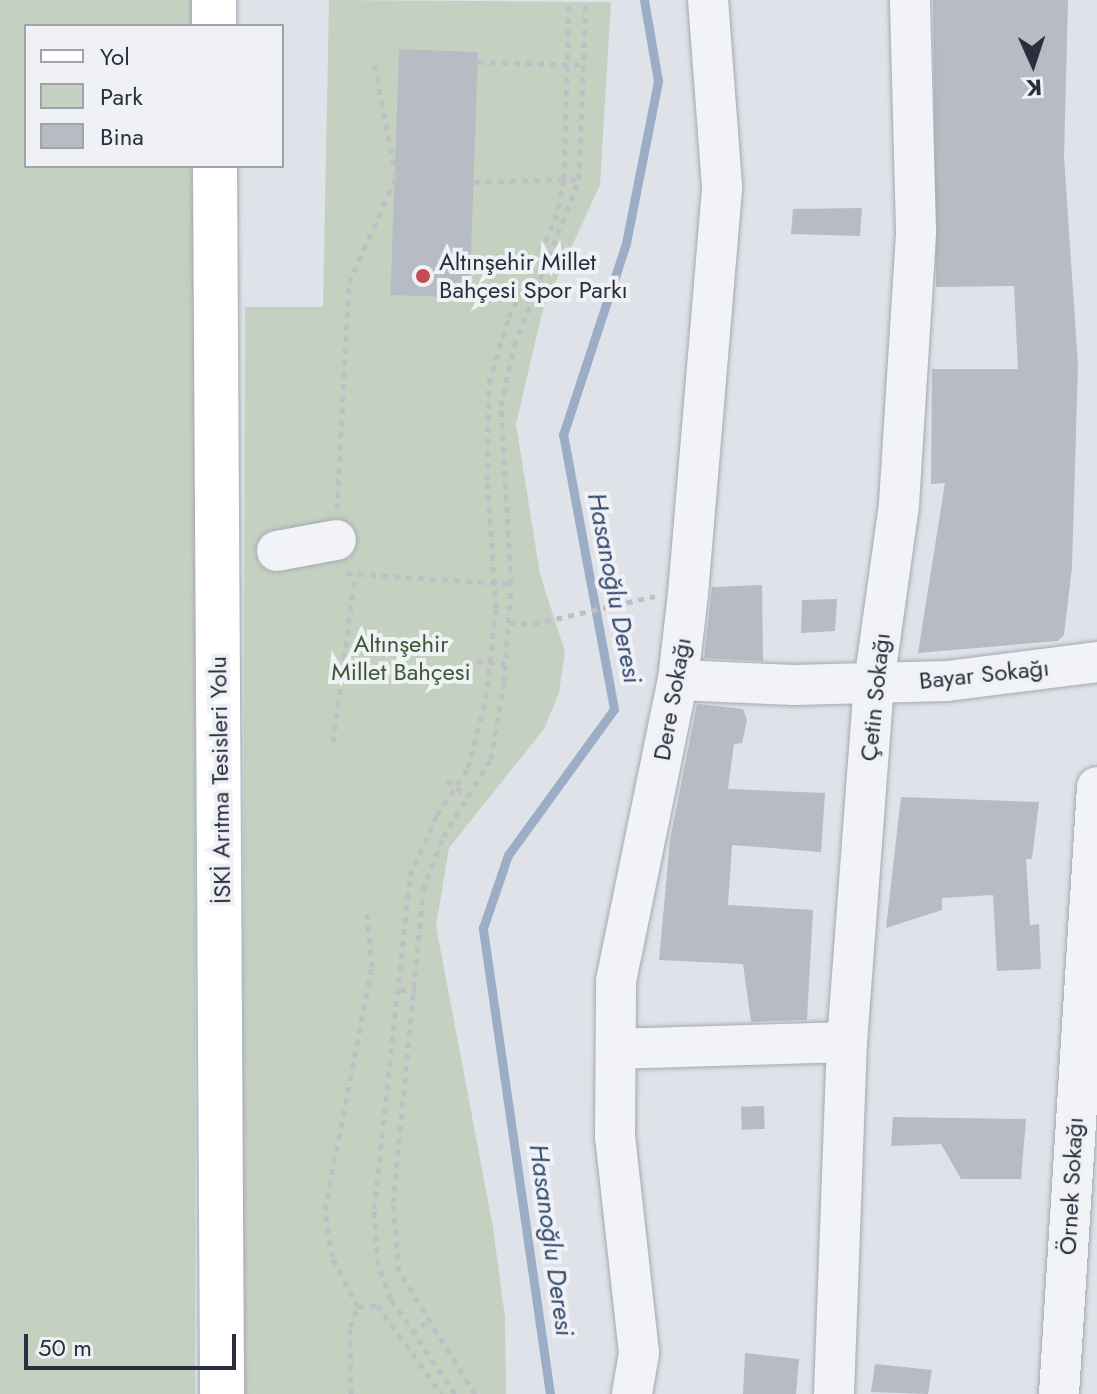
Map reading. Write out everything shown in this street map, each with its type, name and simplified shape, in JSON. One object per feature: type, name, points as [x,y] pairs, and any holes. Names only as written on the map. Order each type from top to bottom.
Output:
[{"type":"main road","points":[[214,0],[214,24]]},
{"type":"main road","name":"İSKİ Arıtma Tesisleri Yolu","points":[[215,168],[222,1394]]},
{"type":"street","name":"Dere Sokağı","points":[[632,1394],[639,1353],[615,1137],[616,981],[678,680],[722,186],[708,0]]},
{"type":"street","name":"Çetin Sokağı","points":[[834,1394],[847,1042],[874,683],[899,504],[915,246],[910,0]]},
{"type":"street","points":[[277,561],[342,562]]},
{"type":"street","name":"Bayar Sokağı","points":[[678,680],[947,681],[1097,662]]},
{"type":"street","name":"Örnek Sokağı","points":[[1059,1394],[1097,787]]},
{"type":"street","points":[[616,1049],[847,1042]]},
{"type":"path","points":[[455,1394],[414,1333],[378,1265],[374,1209],[410,876],[479,742],[491,663],[496,584],[487,480],[489,383],[509,317],[555,220],[564,179],[570,64],[569,0]]},
{"type":"path","points":[[475,1394],[427,1322],[399,1271],[392,1239],[423,890],[443,837],[491,759],[506,664],[511,584],[501,439],[505,374],[579,179],[586,65],[586,0]]},
{"type":"path","points":[[333,742],[342,562],[349,283],[396,177],[373,58]]},
{"type":"path","points":[[478,62],[586,65]]},
{"type":"path","points":[[474,182],[579,179]]},
{"type":"path","points":[[342,562],[511,584]]},
{"type":"path","points":[[509,623],[546,620],[646,596]]},
{"type":"path","points":[[477,661],[506,664]]},
{"type":"path","points":[[447,781],[469,797]]},
{"type":"path","points":[[351,1394],[350,1327],[358,1307],[332,1257],[325,1210],[372,967],[367,913]]},
{"type":"path","points":[[400,990],[416,991]]},
{"type":"path","points":[[358,1307],[377,1305],[406,1340],[442,1394]]},
{"type":"path","points":[[406,1340],[427,1322]]},
{"type":"green space","points":[[0,0],[197,0],[197,24],[24,24],[24,168],[196,168],[195,1394],[0,1394]]},
{"type":"green space","name":"Altınşehir Millet Bahçesi","points":[[329,0],[611,2],[600,185],[543,309],[516,424],[540,574],[565,652],[559,693],[544,729],[449,848],[436,926],[493,1227],[505,1318],[506,1394],[242,1394],[245,307],[323,307]]},
{"type":"building","points":[[933,0],[1068,0],[1064,157],[1078,365],[1072,567],[1064,635],[1058,641],[918,653],[945,483],[931,484],[932,369],[1018,369],[1014,286],[936,287]]},
{"type":"building","points":[[399,49],[478,52],[469,298],[390,295]]},
{"type":"building","points":[[862,208],[860,236],[791,234],[793,209]]},
{"type":"building","points":[[762,585],[763,661],[704,658],[712,587]]},
{"type":"building","points":[[837,599],[835,631],[801,633],[802,600]]},
{"type":"building","points":[[697,704],[743,709],[747,720],[742,743],[734,744],[728,789],[825,793],[821,852],[732,845],[728,905],[813,910],[807,1020],[751,1022],[743,964],[659,960],[670,840]]},
{"type":"building","points":[[901,797],[1039,802],[1032,859],[1026,859],[1030,925],[1039,924],[1041,969],[997,971],[993,895],[942,898],[942,910],[886,928]]},
{"type":"building","points":[[764,1106],[765,1129],[742,1130],[741,1107]]},
{"type":"building","points":[[893,1117],[1026,1119],[1021,1179],[961,1179],[941,1144],[891,1146]]},
{"type":"building","points":[[745,1353],[799,1359],[796,1394],[743,1394]]},
{"type":"building","points":[[875,1364],[932,1370],[928,1394],[871,1392]]},
{"type":"waterway","name":"Hasanoğlu Deresi","points":[[550,1394],[483,928],[508,855],[614,709],[563,435],[626,243],[658,81],[644,0]]},
{"type":"place","name":"Altınşehir Millet Bahçesi Spor Parkı","points":[[423,276]]}]
